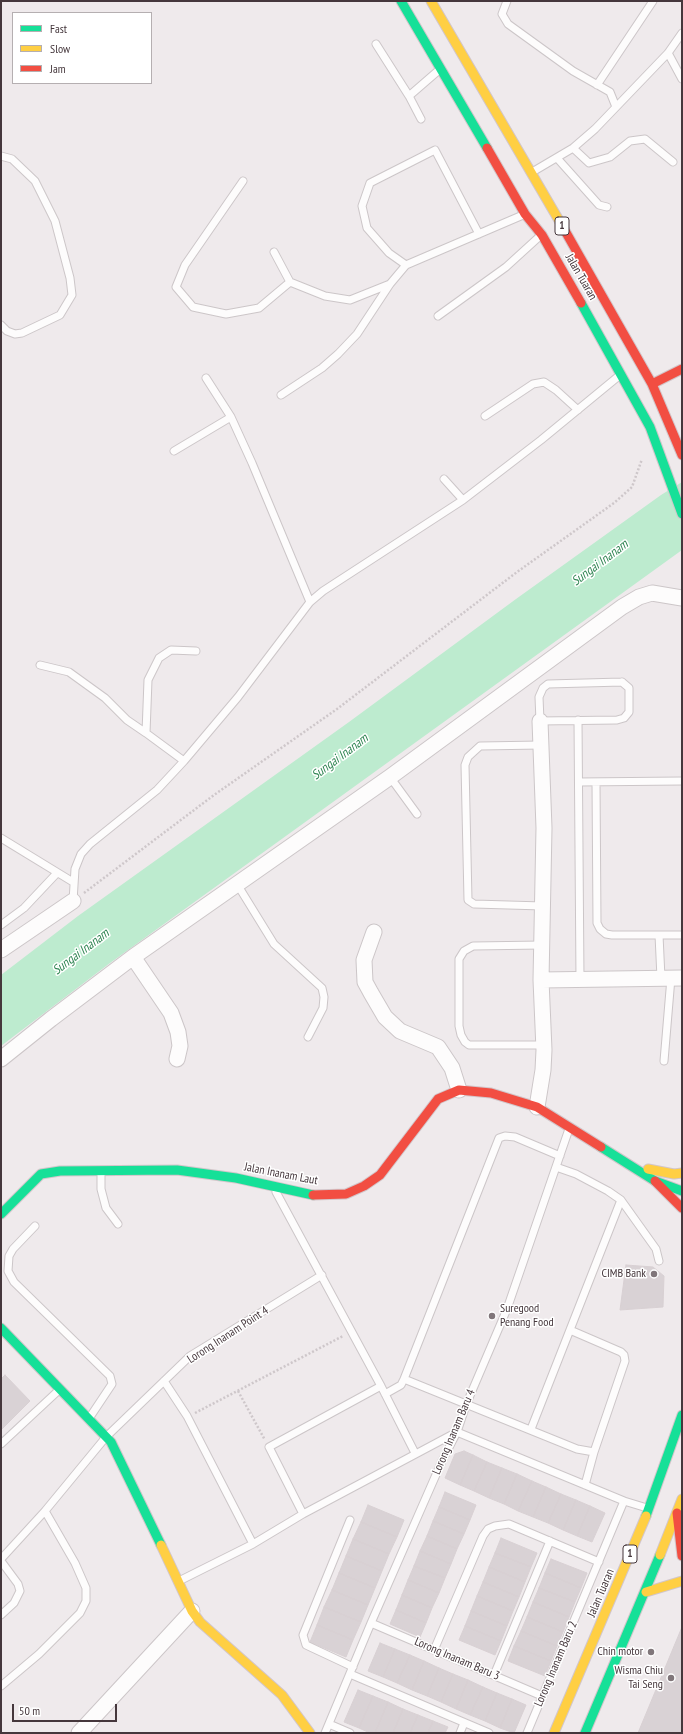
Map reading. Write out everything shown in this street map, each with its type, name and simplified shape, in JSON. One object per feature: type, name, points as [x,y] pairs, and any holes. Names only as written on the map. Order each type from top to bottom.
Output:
[{"type":"main road","name":"Jalan Tuaran","points":[[401,1],[526,214],[542,235],[622,374],[650,427],[682,514]]},
{"type":"main road","name":"Jalan Tuaran","points":[[431,2],[532,172],[652,384],[682,455]]},
{"type":"main road","points":[[431,2],[434,26]]},
{"type":"main road","points":[[441,68],[446,58]]},
{"type":"main road","points":[[652,384],[682,369]]},
{"type":"main road","name":"Jalan Inanam Laut","points":[[1,1214],[41,1174],[60,1171],[101,1172],[177,1170],[236,1178],[309,1195],[346,1194],[364,1186],[380,1175],[397,1155],[426,1113],[438,1099],[459,1090],[491,1093],[537,1107],[570,1126],[655,1181],[682,1191]]},
{"type":"main road","name":"Jalan Inanam Laut","points":[[630,1166],[674,1174],[682,1173]]},
{"type":"main road","points":[[655,1181],[682,1208]]},
{"type":"main road","points":[[1,1328],[111,1442],[179,1581],[192,1611],[200,1622],[282,1695],[310,1733]]},
{"type":"main road","name":"Jalan Tuaran","points":[[554,1733],[649,1509],[682,1415]]},
{"type":"main road","points":[[585,1733],[646,1592],[682,1499]]},
{"type":"main road","points":[[677,1513],[682,1556]]},
{"type":"main road","points":[[646,1592],[682,1581]]},
{"type":"street","points":[[1,1059],[133,957],[390,777],[627,603],[639,596],[652,593],[682,598]]},
{"type":"street","points":[[537,1107],[543,1070],[542,945],[544,828],[540,721]]},
{"type":"street","points":[[1,950],[73,901]]},
{"type":"street","points":[[374,932],[364,960],[365,982],[385,1017],[400,1030],[438,1047],[452,1068],[459,1090]]},
{"type":"street","points":[[133,957],[171,1013],[178,1032],[180,1046],[176,1059]]},
{"type":"street","points":[[542,980],[671,978]]},
{"type":"street","points":[[79,1733],[192,1611]]},
{"type":"lane","points":[[507,1],[502,14],[508,24],[573,71],[610,92],[616,107]]},
{"type":"lane","points":[[597,85],[653,1]]},
{"type":"lane","points":[[532,172],[573,148],[595,129],[668,53],[682,33]]},
{"type":"lane","points":[[376,44],[409,96],[421,119]]},
{"type":"lane","points":[[668,53],[682,79]]},
{"type":"lane","points":[[409,96],[441,68]]},
{"type":"lane","points":[[573,148],[589,163],[610,157],[630,141],[645,139],[673,162]]},
{"type":"lane","points":[[406,265],[390,253],[367,228],[362,206],[370,183],[435,150],[479,234]]},
{"type":"lane","points":[[1,156],[12,159],[35,181],[55,221],[70,278],[72,295],[68,305],[60,315],[22,333],[4,333],[1,325]]},
{"type":"lane","points":[[557,158],[599,205],[607,207]]},
{"type":"lane","points":[[243,181],[185,265],[176,287],[193,307],[226,314],[259,308],[290,282]]},
{"type":"lane","points":[[281,395],[322,368],[338,354],[357,334],[390,284],[406,265],[526,214]]},
{"type":"lane","points":[[438,316],[506,267],[542,235]]},
{"type":"lane","points":[[274,252],[290,282],[325,296],[350,300],[390,284]]},
{"type":"lane","points":[[73,901],[74,868],[81,854],[90,844],[157,790],[184,761],[238,697],[310,602],[323,591],[462,500],[541,440],[622,374]]},
{"type":"lane","points":[[206,378],[231,416],[310,602]]},
{"type":"lane","points":[[485,416],[533,384],[544,382],[556,390],[578,410]]},
{"type":"lane","points":[[174,451],[231,416]]},
{"type":"lane","points":[[444,479],[462,500]]},
{"type":"lane","points":[[146,734],[148,680],[159,658],[171,650],[196,651]]},
{"type":"lane","points":[[40,665],[69,672],[105,698],[127,720],[184,761]]},
{"type":"lane","points":[[622,682],[628,686],[628,712],[624,718],[617,720],[540,721],[539,697],[542,688],[548,684],[622,682]]},
{"type":"lane","points":[[578,720],[580,980]]},
{"type":"lane","points":[[540,745],[480,746],[468,757],[466,765],[468,900],[474,904],[543,906]]},
{"type":"lane","points":[[390,777],[417,814]]},
{"type":"lane","points":[[579,782],[682,781]]},
{"type":"lane","points":[[596,782],[597,923],[602,932],[612,935],[682,935]]},
{"type":"lane","points":[[1,838],[73,882]]},
{"type":"lane","points":[[1,925],[24,908],[57,873]]},
{"type":"lane","points":[[237,884],[274,944],[322,988],[324,997],[323,1008],[308,1037]]},
{"type":"lane","points":[[658,935],[671,978],[664,1061]]},
{"type":"lane","points":[[542,945],[473,946],[464,951],[459,959],[459,1026],[465,1042],[469,1045],[543,1046]]},
{"type":"lane","name":"Lorong Inanam Baru 4","points":[[325,1733],[371,1623],[442,1461],[457,1432],[466,1405],[507,1309],[570,1126]]},
{"type":"lane","points":[[385,1394],[401,1385],[499,1138],[505,1136],[515,1136],[560,1156]]},
{"type":"lane","points":[[556,1167],[608,1191],[621,1200],[656,1249],[659,1261]]},
{"type":"lane","points":[[101,1172],[101,1189],[106,1208],[118,1224]]},
{"type":"lane","points":[[273,1187],[382,1386],[415,1453]]},
{"type":"lane","points":[[531,1429],[621,1200]]},
{"type":"lane","points":[[35,1226],[13,1249],[9,1256],[8,1271],[14,1282],[110,1376],[112,1384],[89,1419]]},
{"type":"lane","name":"Lorong Inanam Point 4","points":[[1,1560],[45,1511],[106,1437],[190,1356],[322,1275]]},
{"type":"lane","points":[[570,1330],[621,1352],[624,1355],[625,1361],[584,1485]]},
{"type":"lane","points":[[404,1378],[466,1405],[531,1429],[577,1449],[594,1452]]},
{"type":"lane","points":[[164,1381],[187,1416],[254,1544]]},
{"type":"lane","points":[[303,1514],[269,1447],[382,1386]]},
{"type":"lane","points":[[1,1444],[60,1388]]},
{"type":"lane","points":[[179,1581],[254,1544],[303,1514],[415,1453],[457,1432],[584,1485],[649,1509]]},
{"type":"lane","name":"Lorong Inanam Baru 2","points":[[527,1733],[624,1501]]},
{"type":"lane","points":[[1,1686],[39,1654],[80,1613],[86,1601],[86,1588],[75,1563],[45,1511]]},
{"type":"lane","points":[[350,1520],[303,1635],[306,1645],[353,1667]]},
{"type":"lane","points":[[434,1650],[483,1536],[488,1529],[501,1524],[509,1524],[599,1562]]},
{"type":"lane","points":[[494,1676],[550,1541]]},
{"type":"lane","points":[[1,1560],[18,1584],[20,1591],[14,1603],[1,1615]]},
{"type":"lane","name":"Lorong Inanam Baru 3","points":[[371,1623],[542,1696]]},
{"type":"lane","points":[[350,1674],[489,1733]]},
{"type":"lane","points":[[460,1733],[464,1723]]},
{"type":"lane","points":[[329,1724],[350,1733]]},
{"type":"path","points":[[73,901],[214,795],[337,709],[517,572],[614,503],[632,487],[640,467],[643,454]]},
{"type":"path","points":[[187,1416],[238,1391],[351,1331]]},
{"type":"path","points":[[238,1391],[269,1447]]},
{"type":"water","name":"Sungai Inanam","points":[[682,482],[682,550],[110,963],[1,1046],[1,975],[78,916],[349,722],[516,599],[661,495]]},
{"type":"building","points":[[626,1265],[653,1267],[664,1276],[663,1307],[620,1310]]},
{"type":"building","points":[[5,1375],[30,1401],[1,1430],[1,1379]]},
{"type":"building","points":[[464,1451],[473,1455],[460,1485],[445,1478],[455,1454]]},
{"type":"building","points":[[473,1455],[487,1462],[474,1491],[460,1485]]},
{"type":"building","points":[[487,1462],[502,1468],[489,1498],[474,1491]]},
{"type":"building","points":[[502,1468],[517,1474],[504,1504],[489,1498]]},
{"type":"building","points":[[517,1474],[532,1481],[518,1511],[504,1504]]},
{"type":"building","points":[[532,1481],[546,1487],[533,1517],[518,1511]]},
{"type":"building","points":[[546,1487],[561,1494],[548,1523],[533,1517]]},
{"type":"building","points":[[445,1492],[476,1505],[470,1520],[439,1507]]},
{"type":"building","points":[[561,1494],[576,1500],[563,1530],[548,1523]]},
{"type":"building","points":[[576,1500],[590,1506],[577,1536],[563,1530]]},
{"type":"building","points":[[368,1505],[404,1520],[397,1537],[361,1522]]},
{"type":"building","points":[[590,1506],[605,1513],[592,1542],[577,1536]]},
{"type":"building","points":[[439,1507],[470,1520],[464,1534],[433,1521]]},
{"type":"building","points":[[433,1521],[464,1534],[457,1549],[427,1536]]},
{"type":"building","points":[[361,1522],[397,1537],[389,1554],[353,1539]]},
{"type":"building","points":[[427,1536],[457,1549],[451,1564],[420,1551]]},
{"type":"building","points":[[501,1538],[537,1553],[531,1567],[495,1553]]},
{"type":"building","points":[[353,1539],[389,1554],[382,1571],[346,1556]]},
{"type":"building","points":[[420,1551],[451,1564],[445,1578],[414,1566]]},
{"type":"building","points":[[495,1553],[531,1567],[525,1582],[489,1567]]},
{"type":"building","points":[[346,1556],[382,1571],[375,1588],[339,1573]]},
{"type":"building","points":[[551,1559],[587,1573],[581,1588],[545,1573]]},
{"type":"building","points":[[414,1566],[445,1578],[439,1593],[408,1580]]},
{"type":"building","points":[[489,1567],[525,1582],[519,1597],[483,1582]]},
{"type":"building","points":[[339,1573],[375,1588],[368,1605],[332,1590]]},
{"type":"building","points":[[545,1573],[581,1588],[575,1602],[539,1588]]},
{"type":"building","points":[[408,1580],[439,1593],[432,1608],[402,1595]]},
{"type":"building","points":[[483,1582],[519,1597],[513,1611],[477,1596]]},
{"type":"building","points":[[539,1588],[575,1602],[569,1617],[533,1602]]},
{"type":"building","points":[[332,1590],[368,1605],[361,1622],[324,1607]]},
{"type":"building","points":[[402,1595],[432,1608],[426,1623],[396,1610]]},
{"type":"building","points":[[477,1596],[513,1611],[507,1626],[471,1611]]},
{"type":"building","points":[[533,1602],[569,1617],[563,1632],[527,1617]]},
{"type":"building","points":[[324,1607],[361,1622],[353,1640],[317,1625]]},
{"type":"building","points":[[396,1610],[426,1623],[420,1637],[390,1624]]},
{"type":"building","points":[[471,1611],[507,1626],[501,1641],[465,1626]]},
{"type":"building","points":[[527,1617],[563,1632],[557,1646],[521,1631]]},
{"type":"building","points":[[317,1625],[353,1640],[346,1657],[310,1642]]},
{"type":"building","points":[[465,1626],[501,1641],[495,1655],[459,1640]]},
{"type":"building","name":"Wisma Chiu Tai Seng","points":[[682,1627],[681,1733],[638,1733]]},
{"type":"building","points":[[521,1631],[557,1646],[551,1661],[514,1646]]},
{"type":"building","points":[[380,1643],[395,1649],[383,1677],[368,1671]]},
{"type":"building","points":[[514,1646],[551,1661],[545,1676],[508,1661]]},
{"type":"building","points":[[395,1649],[410,1655],[397,1683],[383,1677]]},
{"type":"building","points":[[410,1655],[424,1661],[412,1690],[397,1683]]},
{"type":"building","points":[[424,1661],[439,1668],[427,1696],[412,1690]]},
{"type":"building","points":[[439,1668],[453,1674],[441,1702],[427,1696]]},
{"type":"building","points":[[453,1674],[468,1680],[456,1709],[441,1702]]},
{"type":"building","points":[[468,1680],[483,1687],[470,1715],[456,1709]]},
{"type":"building","points":[[483,1687],[497,1693],[485,1721],[470,1715]]},
{"type":"building","points":[[358,1690],[373,1696],[359,1728],[344,1722]]},
{"type":"building","points":[[497,1693],[512,1699],[500,1728],[485,1721]]},
{"type":"building","points":[[373,1696],[388,1702],[375,1733],[370,1733],[359,1728]]},
{"type":"building","points":[[512,1699],[526,1705],[514,1733],[500,1728]]},
{"type":"building","points":[[388,1702],[403,1709],[393,1733],[375,1733]]},
{"type":"building","points":[[403,1709],[418,1715],[410,1733],[393,1733]]},
{"type":"building","points":[[418,1715],[433,1721],[428,1733],[410,1733]]},
{"type":"building","points":[[433,1721],[448,1727],[445,1733],[428,1733]]},
{"type":"traffic: fast","points":[[401,1],[487,148]]},
{"type":"traffic: fast","points":[[581,303],[650,427],[682,514]]},
{"type":"traffic: fast","points":[[601,1147],[655,1181],[682,1191]]},
{"type":"traffic: fast","points":[[1,1214],[41,1174],[60,1171],[177,1170],[236,1178],[313,1195]]},
{"type":"traffic: fast","points":[[1,1328],[111,1442],[161,1545]]},
{"type":"traffic: fast","points":[[646,1516],[682,1415]]},
{"type":"traffic: fast","points":[[585,1733],[660,1555]]},
{"type":"traffic: slow","points":[[431,1],[564,229]]},
{"type":"traffic: slow","points":[[648,1169],[674,1174],[682,1173]]},
{"type":"traffic: slow","points":[[660,1555],[682,1499]]},
{"type":"traffic: slow","points":[[554,1733],[646,1516]]},
{"type":"traffic: slow","points":[[161,1545],[192,1611],[200,1622],[282,1695],[310,1733]]},
{"type":"traffic: slow","points":[[646,1592],[682,1581]]},
{"type":"traffic: jam","points":[[487,148],[525,214],[542,235],[581,303]]},
{"type":"traffic: jam","points":[[564,229],[652,384],[682,455]]},
{"type":"traffic: jam","points":[[652,384],[682,369]]},
{"type":"traffic: jam","points":[[313,1195],[346,1194],[364,1186],[380,1175],[438,1099],[459,1090],[491,1093],[537,1107],[601,1147]]},
{"type":"traffic: jam","points":[[655,1181],[682,1208]]},
{"type":"traffic: jam","points":[[677,1513],[682,1556]]},
{"type":"place","name":"CIMB Bank","points":[[654,1274]]},
{"type":"place","name":"Suregood Penang Food","points":[[492,1316]]},
{"type":"place","name":"Chin motor","points":[[651,1652]]},
{"type":"place","name":"Wisma Chiu Tai Seng","points":[[671,1678]]}]
